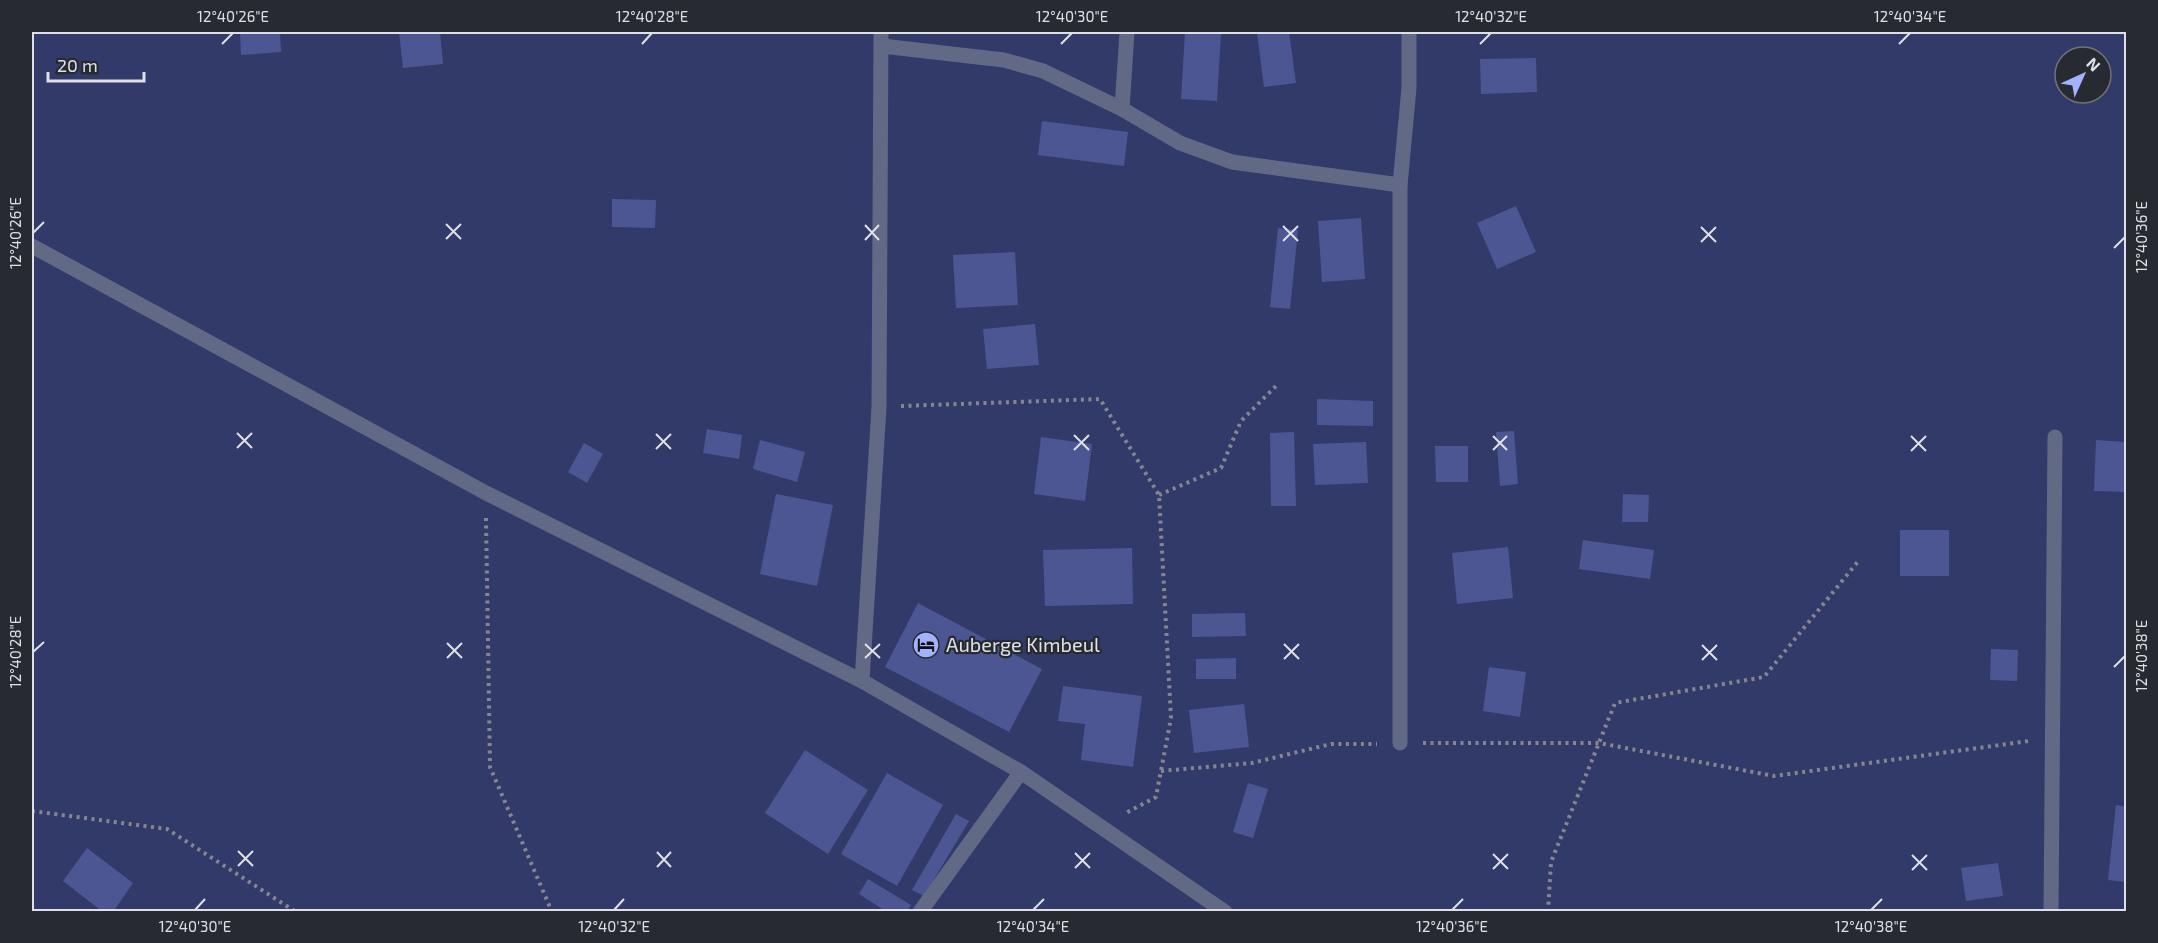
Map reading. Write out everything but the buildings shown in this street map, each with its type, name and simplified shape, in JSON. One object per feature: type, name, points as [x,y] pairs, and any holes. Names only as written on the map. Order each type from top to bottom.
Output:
[{"type":"street","points":[[1122,109],[1127,32]]},
{"type":"street","points":[[1400,743],[1400,185],[1409,88],[1409,32]]},
{"type":"street","points":[[862,681],[879,407],[881,39],[1004,60],[1043,71],[1122,109],[1180,143],[1232,162],[1400,185]]},
{"type":"street","points":[[32,246],[486,493],[862,681],[1021,772],[1102,826],[1204,906],[1225,912]]},
{"type":"street","points":[[2051,912],[2055,437]]},
{"type":"street","points":[[920,912],[1021,772]]},
{"type":"path","points":[[1159,495],[1221,468],[1241,421],[1277,385]]},
{"type":"path","points":[[879,407],[1100,399],[1159,495],[1171,718],[1156,797],[1102,826]]},
{"type":"path","points":[[486,493],[490,767],[552,912]]},
{"type":"path","points":[[1548,912],[1551,862],[1615,703],[1764,677],[1860,559]]},
{"type":"path","points":[[1161,771],[1252,763],[1331,744],[1599,743],[1774,776],[2051,738]]},
{"type":"path","points":[[32,811],[166,829],[296,912]]},
{"type":"shaded area","points":[[32,32],[2126,32],[2126,911],[32,911]]},
{"type":"place","name":"Auberge Kimbeul","points":[[926,645]]}]
